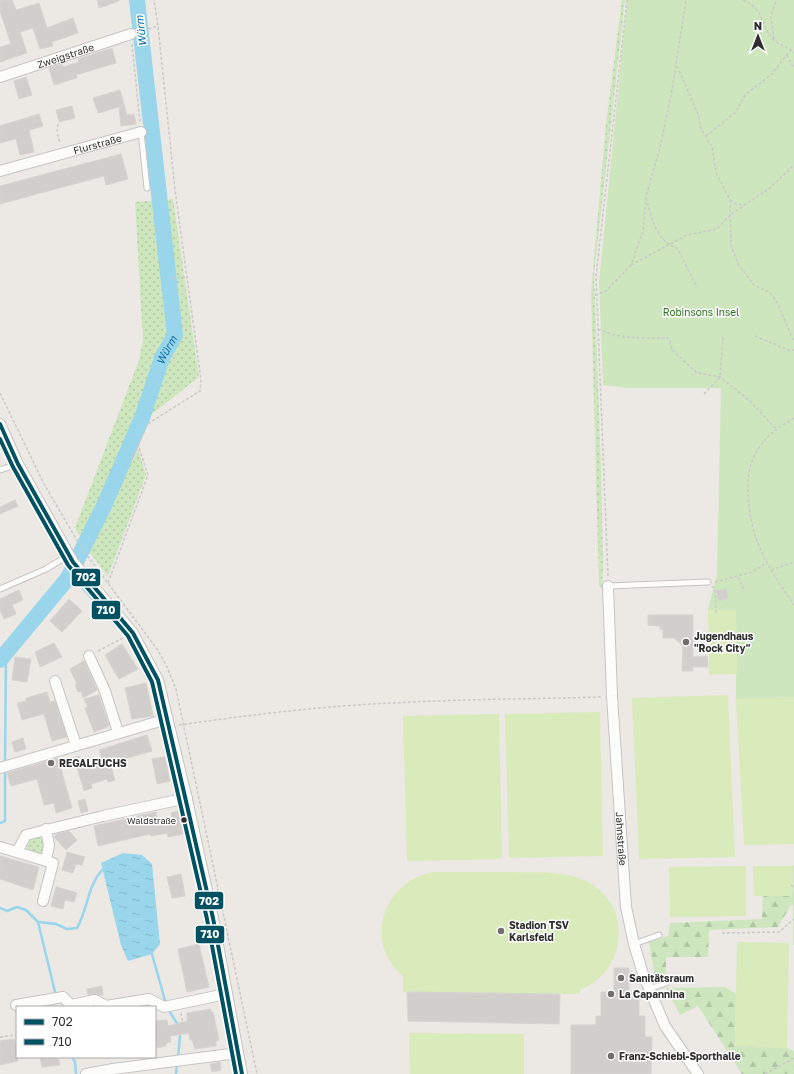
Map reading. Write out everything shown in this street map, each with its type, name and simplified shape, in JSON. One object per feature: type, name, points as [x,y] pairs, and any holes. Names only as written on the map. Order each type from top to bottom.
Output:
[{"type":"street","name":"Zweigstraße","points":[[0,77],[132,34]]},
{"type":"street","name":"Flurstraße","points":[[0,171],[141,132]]},
{"type":"street","points":[[0,424],[18,464],[71,558],[80,572],[133,633],[158,680],[187,798],[213,918],[242,1074]]},
{"type":"street","name":"Jahnstraße","points":[[608,586],[612,696],[626,907],[634,944],[649,989],[665,1026],[698,1074]]},
{"type":"street","points":[[89,656],[105,691],[118,732]]},
{"type":"street","points":[[55,681],[76,745]]},
{"type":"street","points":[[3,767],[118,732],[167,719]]},
{"type":"street","points":[[17,852],[26,835],[46,829],[187,798]]},
{"type":"street","points":[[46,829],[49,845],[46,860]]},
{"type":"street","points":[[0,847],[53,863],[43,901]]},
{"type":"street","points":[[16,1005],[63,998],[71,1005],[95,1000],[106,1006],[149,999],[171,1007],[226,994]]},
{"type":"street","points":[[86,1074],[113,1069],[238,1053]]},
{"type":"lane","points":[[141,132],[147,188]]},
{"type":"lane","points":[[0,470],[18,464]]},
{"type":"lane","points":[[0,589],[71,558]]},
{"type":"lane","points":[[608,586],[708,582]]},
{"type":"lane","points":[[634,944],[659,935]]},
{"type":"lane","points":[[649,989],[666,983]]},
{"type":"path","points":[[132,460],[146,425],[200,391],[201,380],[175,190],[154,0]]},
{"type":"path","points":[[608,586],[598,329],[595,295],[627,0]]},
{"type":"path","points":[[631,265],[644,231],[646,198],[661,143],[686,0]]},
{"type":"path","points":[[743,0],[750,3],[763,17],[775,41],[791,49],[794,53]]},
{"type":"path","points":[[775,41],[771,16],[776,0]]},
{"type":"path","points":[[148,30],[158,26]]},
{"type":"path","points":[[132,34],[141,132]]},
{"type":"path","points":[[706,136],[735,113],[745,95],[772,74],[791,49]]},
{"type":"path","points":[[787,55],[794,68]]},
{"type":"path","points":[[676,64],[699,116],[700,128],[712,147],[716,172],[730,200],[732,245],[738,264],[754,285],[769,292],[776,300],[794,342]]},
{"type":"path","points":[[58,124],[57,132],[60,143]]},
{"type":"path","points":[[595,295],[606,291],[631,265],[669,246],[674,241],[687,235],[717,229],[730,215],[770,188],[794,165]]},
{"type":"path","points":[[646,198],[660,238],[669,246],[677,248],[697,287]]},
{"type":"path","points":[[730,200],[736,204],[745,205]]},
{"type":"path","points":[[172,278],[187,277]]},
{"type":"path","points":[[598,329],[614,336],[633,338],[669,338],[672,350],[697,373],[720,377],[749,400],[776,430]]},
{"type":"path","points":[[704,394],[720,377],[723,336]]},
{"type":"path","points":[[755,336],[788,350],[794,350]]},
{"type":"path","points":[[0,393],[44,484],[90,560]]},
{"type":"path","points":[[794,418],[776,430],[761,445],[751,462],[747,483],[751,523],[758,546],[766,563],[794,605]]},
{"type":"path","points":[[108,583],[148,475],[138,445]]},
{"type":"path","points":[[771,570],[794,562]]},
{"type":"path","points":[[716,613],[715,589],[709,583],[738,577],[752,572],[766,563]]},
{"type":"path","points":[[738,577],[744,590]]},
{"type":"path","points":[[89,656],[133,633]]},
{"type":"path","points":[[257,1074],[184,724],[258,714],[386,703],[612,696]]},
{"type":"path","points":[[722,933],[779,932],[794,919]]},
{"type":"path","points":[[171,1007],[183,1024]]},
{"type":"path","points":[[0,1038],[16,1035]]},
{"type":"path","points":[[765,1074],[794,1058]]},
{"type":"green space","points":[[622,0],[625,0],[594,274],[601,470],[602,590],[599,585],[591,293],[606,124]]},
{"type":"green space","name":"Robinsons Insel","points":[[627,0],[794,0],[794,697],[736,699],[736,610],[708,610],[717,575],[721,388],[628,388],[603,385],[599,282]]},
{"type":"green space","points":[[173,199],[199,377],[152,414],[145,424],[130,460],[133,461],[138,449],[146,475],[108,576],[90,553],[75,528],[139,360],[143,340],[135,202]]},
{"type":"green space","points":[[708,610],[736,610],[737,674],[709,675]]},
{"type":"green space","points":[[728,695],[735,857],[639,859],[632,698]]},
{"type":"green space","points":[[794,697],[794,844],[744,845],[736,699]]},
{"type":"green space","points":[[600,712],[603,856],[509,858],[505,714]]},
{"type":"green space","points":[[499,714],[502,859],[407,861],[403,716]]},
{"type":"green space","points":[[42,835],[45,838],[45,850],[39,854],[30,851],[26,846],[28,839]]},
{"type":"green space","points":[[794,864],[794,905],[791,905],[778,927],[709,930],[708,957],[666,957],[666,983],[656,983],[649,942],[668,936],[670,923],[762,919],[763,896],[792,896]]},
{"type":"green space","points":[[794,864],[794,945],[793,945],[793,866]]},
{"type":"green space","points":[[746,866],[746,916],[670,917],[669,867]]},
{"type":"green space","points":[[753,866],[793,866],[792,896],[754,896]]},
{"type":"green space","name":"Stadion TSV Karlsfeld","points":[[434,872],[538,872],[565,875],[590,883],[601,891],[610,902],[617,917],[619,938],[614,958],[600,977],[587,987],[580,990],[580,994],[403,992],[403,976],[391,962],[384,947],[382,930],[384,914],[391,899],[402,887],[417,877]]},
{"type":"green space","points":[[737,942],[789,943],[787,1048],[735,1046]]},
{"type":"green space","points":[[725,987],[736,994],[735,1046],[787,1048],[794,1051],[794,1074],[742,1074],[698,1006],[680,1015],[666,988]]},
{"type":"green space","points":[[409,1033],[524,1034],[524,1074],[410,1074]]},
{"type":"water","points":[[123,853],[142,855],[152,864],[160,944],[152,954],[128,961],[121,945],[101,863]]},
{"type":"building","points":[[0,0],[12,0],[16,10],[39,3],[47,28],[73,18],[78,33],[52,42],[53,46],[40,49],[33,28],[20,32],[27,53],[0,62],[0,47],[11,44],[0,11]]},
{"type":"building","points":[[97,0],[119,0],[119,1],[99,8]]},
{"type":"building","points":[[112,48],[116,63],[76,75],[77,78],[54,85],[49,68],[62,64],[63,67],[79,62],[78,59]]},
{"type":"building","points":[[26,77],[32,95],[19,99],[14,81]]},
{"type":"building","points":[[120,90],[127,115],[134,114],[136,124],[121,126],[119,107],[98,113],[93,98]]},
{"type":"building","points":[[72,106],[75,118],[59,122],[56,110]]},
{"type":"building","points":[[39,114],[43,126],[29,130],[34,152],[20,155],[16,139],[0,143],[0,126]]},
{"type":"building","points":[[121,154],[128,179],[106,185],[104,176],[0,204],[0,186]]},
{"type":"building","points":[[15,500],[18,506],[0,514],[0,507]]},
{"type":"building","points":[[726,589],[728,598],[719,601],[716,591]]},
{"type":"building","points":[[19,590],[23,600],[12,605],[16,614],[4,619],[0,610],[0,599]]},
{"type":"building","points":[[69,599],[82,611],[62,632],[50,621]]},
{"type":"building","name":"Jugendhaus \"Rock City\"","points":[[648,615],[693,615],[693,657],[707,656],[708,667],[693,667],[693,671],[682,671],[683,646],[674,638],[663,638],[663,629],[660,629],[660,626],[648,625]]},
{"type":"building","points":[[54,643],[62,657],[40,667],[35,652]]},
{"type":"building","points":[[122,644],[138,669],[119,679],[105,655]]},
{"type":"building","points":[[15,657],[31,659],[27,682],[12,680]]},
{"type":"building","points":[[84,661],[97,690],[83,698],[81,691],[78,692],[75,685],[77,684],[70,669]]},
{"type":"building","points":[[146,683],[153,716],[132,719],[125,688]]},
{"type":"building","points":[[47,692],[50,702],[55,701],[67,737],[52,741],[44,714],[22,720],[17,703],[26,701],[26,698]]},
{"type":"building","points":[[99,695],[109,726],[94,732],[85,708],[88,707],[84,699]]},
{"type":"building","points":[[147,735],[152,751],[110,763],[115,780],[108,782],[107,779],[91,784],[92,788],[84,791],[77,767],[102,759],[99,750]]},
{"type":"building","points":[[23,738],[26,749],[15,752],[12,742]]},
{"type":"building","points":[[79,756],[81,764],[74,766],[72,758]]},
{"type":"building","points":[[165,757],[170,781],[157,784],[152,759]]},
{"type":"building","points":[[58,758],[72,808],[56,813],[54,803],[44,805],[37,779],[11,786],[7,773]]},
{"type":"building","points":[[85,799],[88,811],[81,813],[78,801]]},
{"type":"building","points":[[178,811],[183,834],[168,837],[167,833],[151,836],[150,834],[98,846],[94,826],[156,812],[158,824],[173,821],[171,813]]},
{"type":"building","points":[[69,831],[77,840],[66,850],[54,837],[58,834]]},
{"type":"building","points":[[67,852],[85,857],[82,865],[76,864],[73,873],[62,870]]},
{"type":"building","points":[[0,856],[39,867],[33,890],[0,879]]},
{"type":"building","points":[[181,874],[185,896],[172,898],[167,877]]},
{"type":"building","points":[[56,887],[77,893],[74,902],[65,900],[63,909],[51,906]]},
{"type":"building","points":[[199,944],[209,987],[187,992],[178,949]]},
{"type":"building","name":"Franz-Schiebl-Sporthalle","points":[[614,968],[629,968],[629,992],[639,992],[639,1016],[645,1016],[645,1037],[652,1037],[651,1074],[571,1074],[571,1025],[596,1025],[596,1016],[601,1016],[601,992],[614,992]]},
{"type":"building","points":[[102,986],[103,995],[88,995],[87,989]]},
{"type":"building","points":[[407,992],[560,994],[559,1024],[408,1021]]},
{"type":"building","points":[[211,1009],[219,1040],[216,1041],[216,1046],[195,1049],[192,1040],[190,1040],[189,1033],[170,1036],[171,1042],[166,1043],[166,1046],[156,1048],[156,1021],[167,1020],[168,1026],[187,1021],[187,1013]]},
{"type":"building","points":[[14,1039],[16,1041],[16,1058],[18,1058],[18,1061],[0,1065],[0,1041]]},
{"type":"building","points":[[40,1058],[58,1058],[60,1065],[42,1067]]},
{"type":"building","points":[[220,1062],[221,1070],[212,1072],[210,1064]]},
{"type":"waterway","name":"Würm","points":[[0,660],[68,578],[103,508],[142,418],[162,358],[175,335],[137,0]]},
{"type":"waterway","name":"Würm","points":[[71,570],[74,574]]},
{"type":"waterway","points":[[80,585],[118,628]]},
{"type":"waterway","points":[[127,638],[155,693],[158,702]]},
{"type":"waterway","points":[[5,764],[6,654]]},
{"type":"waterway","points":[[164,727],[178,787]]},
{"type":"waterway","points":[[0,823],[5,821],[5,769]]},
{"type":"waterway","points":[[39,922],[56,924],[67,929],[77,928],[81,921],[93,884],[102,870]]},
{"type":"waterway","points":[[0,908],[7,911],[17,907],[26,910],[38,922],[56,996]]},
{"type":"waterway","points":[[152,954],[166,1004]]},
{"type":"waterway","points":[[168,1009],[178,1025]]},
{"type":"waterway","points":[[178,1058],[180,1036]]},
{"type":"waterway","points":[[73,1058],[75,1062],[76,1074]]},
{"type":"waterway","points":[[176,1074],[177,1063]]},
{"type":"transit line","name":"702","points":[[0,424],[18,464],[73,562],[133,633],[158,680],[213,918],[242,1074]]},
{"type":"transit line","name":"710","points":[[0,439],[13,467],[68,565],[128,636],[152,682],[207,919],[236,1074]]},
{"type":"place","name":"Jugendhaus \"Rock City\"","points":[[686,642]]},
{"type":"place","name":"REGALFUCHS","points":[[51,763]]},
{"type":"place","name":"Waldstraße","points":[[184,820]]},
{"type":"place","name":"Stadion TSV Karlsfeld","points":[[501,931]]},
{"type":"place","name":"Sanitätsraum","points":[[621,978]]},
{"type":"place","name":"La Capannina","points":[[611,994]]},
{"type":"place","name":"Franz-Schiebl-Sporthalle","points":[[611,1056]]}]
